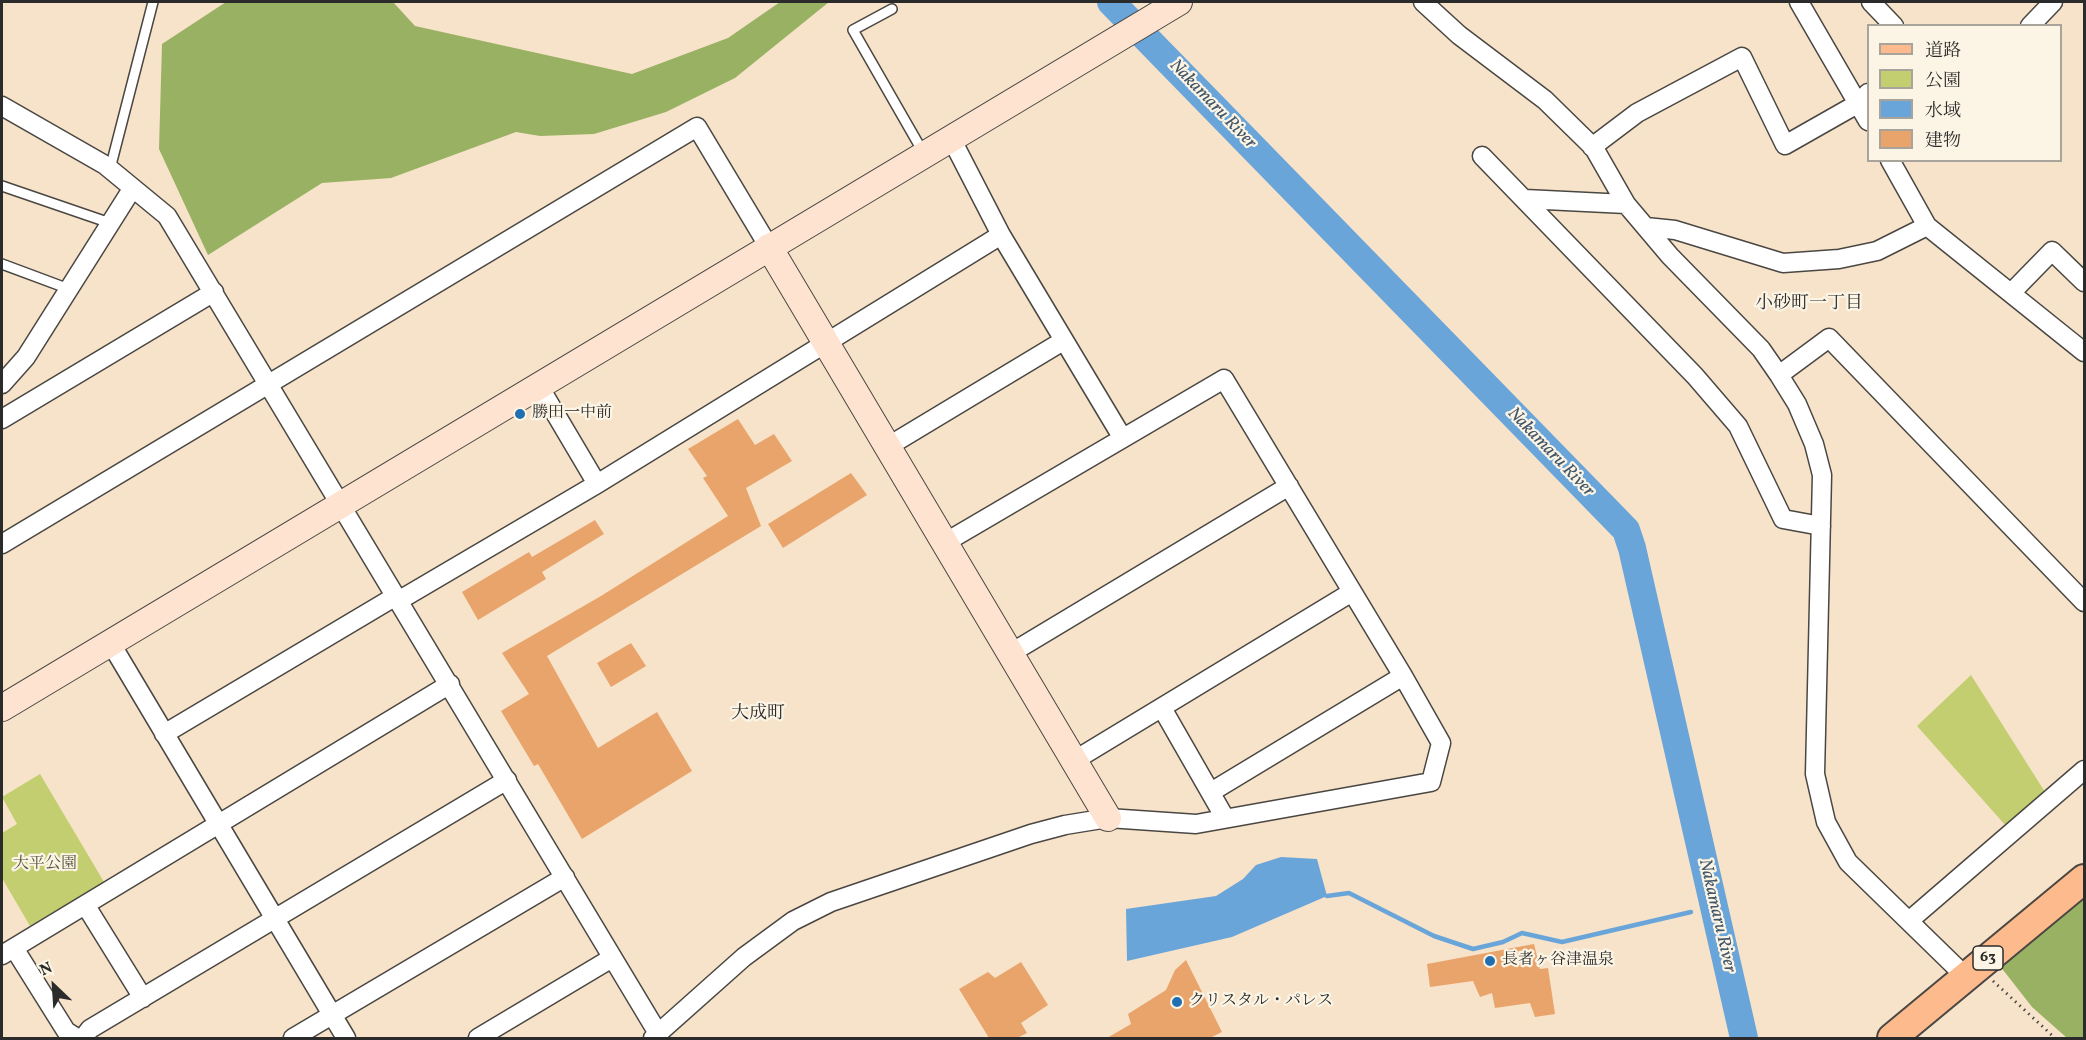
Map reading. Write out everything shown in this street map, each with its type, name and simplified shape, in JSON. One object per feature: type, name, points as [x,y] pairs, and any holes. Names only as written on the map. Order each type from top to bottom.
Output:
[{"type":"main road","name":"63","points":[[1892,1038],[2085,879]]},
{"type":"street","points":[[1423,2],[1459,35],[1545,100],[1592,147],[1626,204],[1670,256],[1761,349],[1797,404],[1814,444],[1822,475],[1815,774],[1826,822],[1848,862],[1910,920],[1972,971]]},
{"type":"street","points":[[1871,2],[1892,24]]},
{"type":"street","points":[[2032,24],[2053,2]]},
{"type":"street","points":[[1592,147],[1637,113],[1742,57],[1785,146],[1864,98],[1801,3]]},
{"type":"street","points":[[3,702],[110,642],[1172,6]]},
{"type":"street","points":[[2,106],[110,169],[167,216],[450,684],[657,1037],[744,957],[793,921],[831,902],[1031,834],[1065,825],[1108,818],[1196,824],[1431,782],[1441,743],[1224,379],[946,542]]},
{"type":"street","points":[[2,544],[268,382],[697,127],[946,542],[1108,818]]},
{"type":"street","points":[[951,138],[1001,235],[1122,437]]},
{"type":"street","points":[[1482,156],[1695,376],[1738,426],[1783,519],[1821,526]]},
{"type":"street","points":[[1893,162],[1927,226],[2085,352]]},
{"type":"street","points":[[2,384],[27,357],[132,189]]},
{"type":"street","points":[[1525,199],[1626,204]]},
{"type":"street","points":[[1646,227],[1675,230],[1783,263],[1839,259],[1877,251],[1927,226]]},
{"type":"street","points":[[164,734],[597,484],[1001,235]]},
{"type":"street","points":[[2012,292],[2052,251],[2085,282]]},
{"type":"street","points":[[2,419],[214,292]]},
{"type":"street","points":[[1779,375],[1828,338],[2085,602]]},
{"type":"street","points":[[887,447],[1063,341]]},
{"type":"street","points":[[539,386],[597,484]]},
{"type":"street","points":[[1011,653],[1289,486]]},
{"type":"street","points":[[1075,760],[1352,592]]},
{"type":"street","points":[[110,642],[346,1038]]},
{"type":"street","points":[[1211,792],[1403,676]]},
{"type":"street","points":[[77,1038],[66,1031],[8,952],[450,684]]},
{"type":"street","points":[[1162,708],[1225,818]]},
{"type":"street","points":[[1910,920],[2085,770]]},
{"type":"street","points":[[83,1038],[90,1029],[275,921],[507,780]]},
{"type":"street","points":[[293,1038],[565,877]]},
{"type":"street","points":[[86,906],[143,998]]},
{"type":"street","points":[[478,1038],[612,958]]},
{"type":"lane","points":[[110,169],[153,2]]},
{"type":"lane","points":[[892,9],[853,30],[924,154]]},
{"type":"lane","points":[[2,186],[110,223]]},
{"type":"lane","points":[[2,264],[69,289]]},
{"type":"path","points":[[1972,971],[2055,1038]]},
{"type":"green space","points":[[226,2],[393,2],[415,26],[632,74],[728,38],[780,2],[829,2],[735,78],[666,112],[594,134],[540,136],[516,132],[391,178],[322,183],[208,255],[159,149],[162,44]]},
{"type":"green space","points":[[1971,675],[2045,792],[2007,827],[1917,726]]},
{"type":"green space","name":"大平公園","points":[[40,774],[104,882],[30,926],[2,878],[2,833],[17,824],[2,797]]},
{"type":"green space","points":[[2084,897],[2084,1038],[2067,1038],[2032,1007],[2000,966]]},
{"type":"water","points":[[1281,857],[1317,859],[1327,896],[1232,937],[1127,961],[1126,909],[1216,896],[1243,879],[1256,865]]},
{"type":"building","points":[[738,419],[755,445],[774,434],[792,461],[746,488],[761,526],[547,656],[598,748],[657,712],[692,771],[582,839],[538,764],[534,766],[501,711],[529,694],[502,653],[601,596],[728,516],[703,478],[707,476],[688,449]]},
{"type":"building","points":[[851,473],[867,495],[783,548],[768,524]]},
{"type":"building","points":[[595,520],[604,534],[542,572],[546,579],[478,620],[462,592],[529,552],[532,557]]},
{"type":"building","points":[[631,643],[646,666],[611,687],[597,663]]},
{"type":"building","points":[[1534,944],[1540,969],[1548,968],[1555,1014],[1535,1017],[1530,1003],[1495,1008],[1492,993],[1480,997],[1473,981],[1430,987],[1427,964]]},
{"type":"building","name":"クリスタル・パレス","points":[[1186,960],[1222,1032],[1210,1038],[1107,1038],[1131,1024],[1128,1014],[1166,990],[1175,970]]},
{"type":"building","points":[[1021,962],[1048,1005],[1021,1023],[1027,1033],[1017,1038],[989,1038],[959,989],[988,972],[995,978]]},
{"type":"waterway","name":"Nakamaru River","points":[[1111,2],[1626,530],[1744,1038]]},
{"type":"waterway","points":[[1327,896],[1349,893],[1434,936],[1473,949],[1503,942],[1522,933],[1562,942],[1691,912]]},
{"type":"place","name":"勝田一中前","points":[[520,414]]},
{"type":"place","name":"長者ヶ谷津温泉","points":[[1490,961]]},
{"type":"place","name":"クリスタル・パレス","points":[[1177,1002]]},
{"type":"district","name":"小砂町一丁目","points":[[1809,305]]},
{"type":"district","name":"大成町","points":[[758,715]]}]
